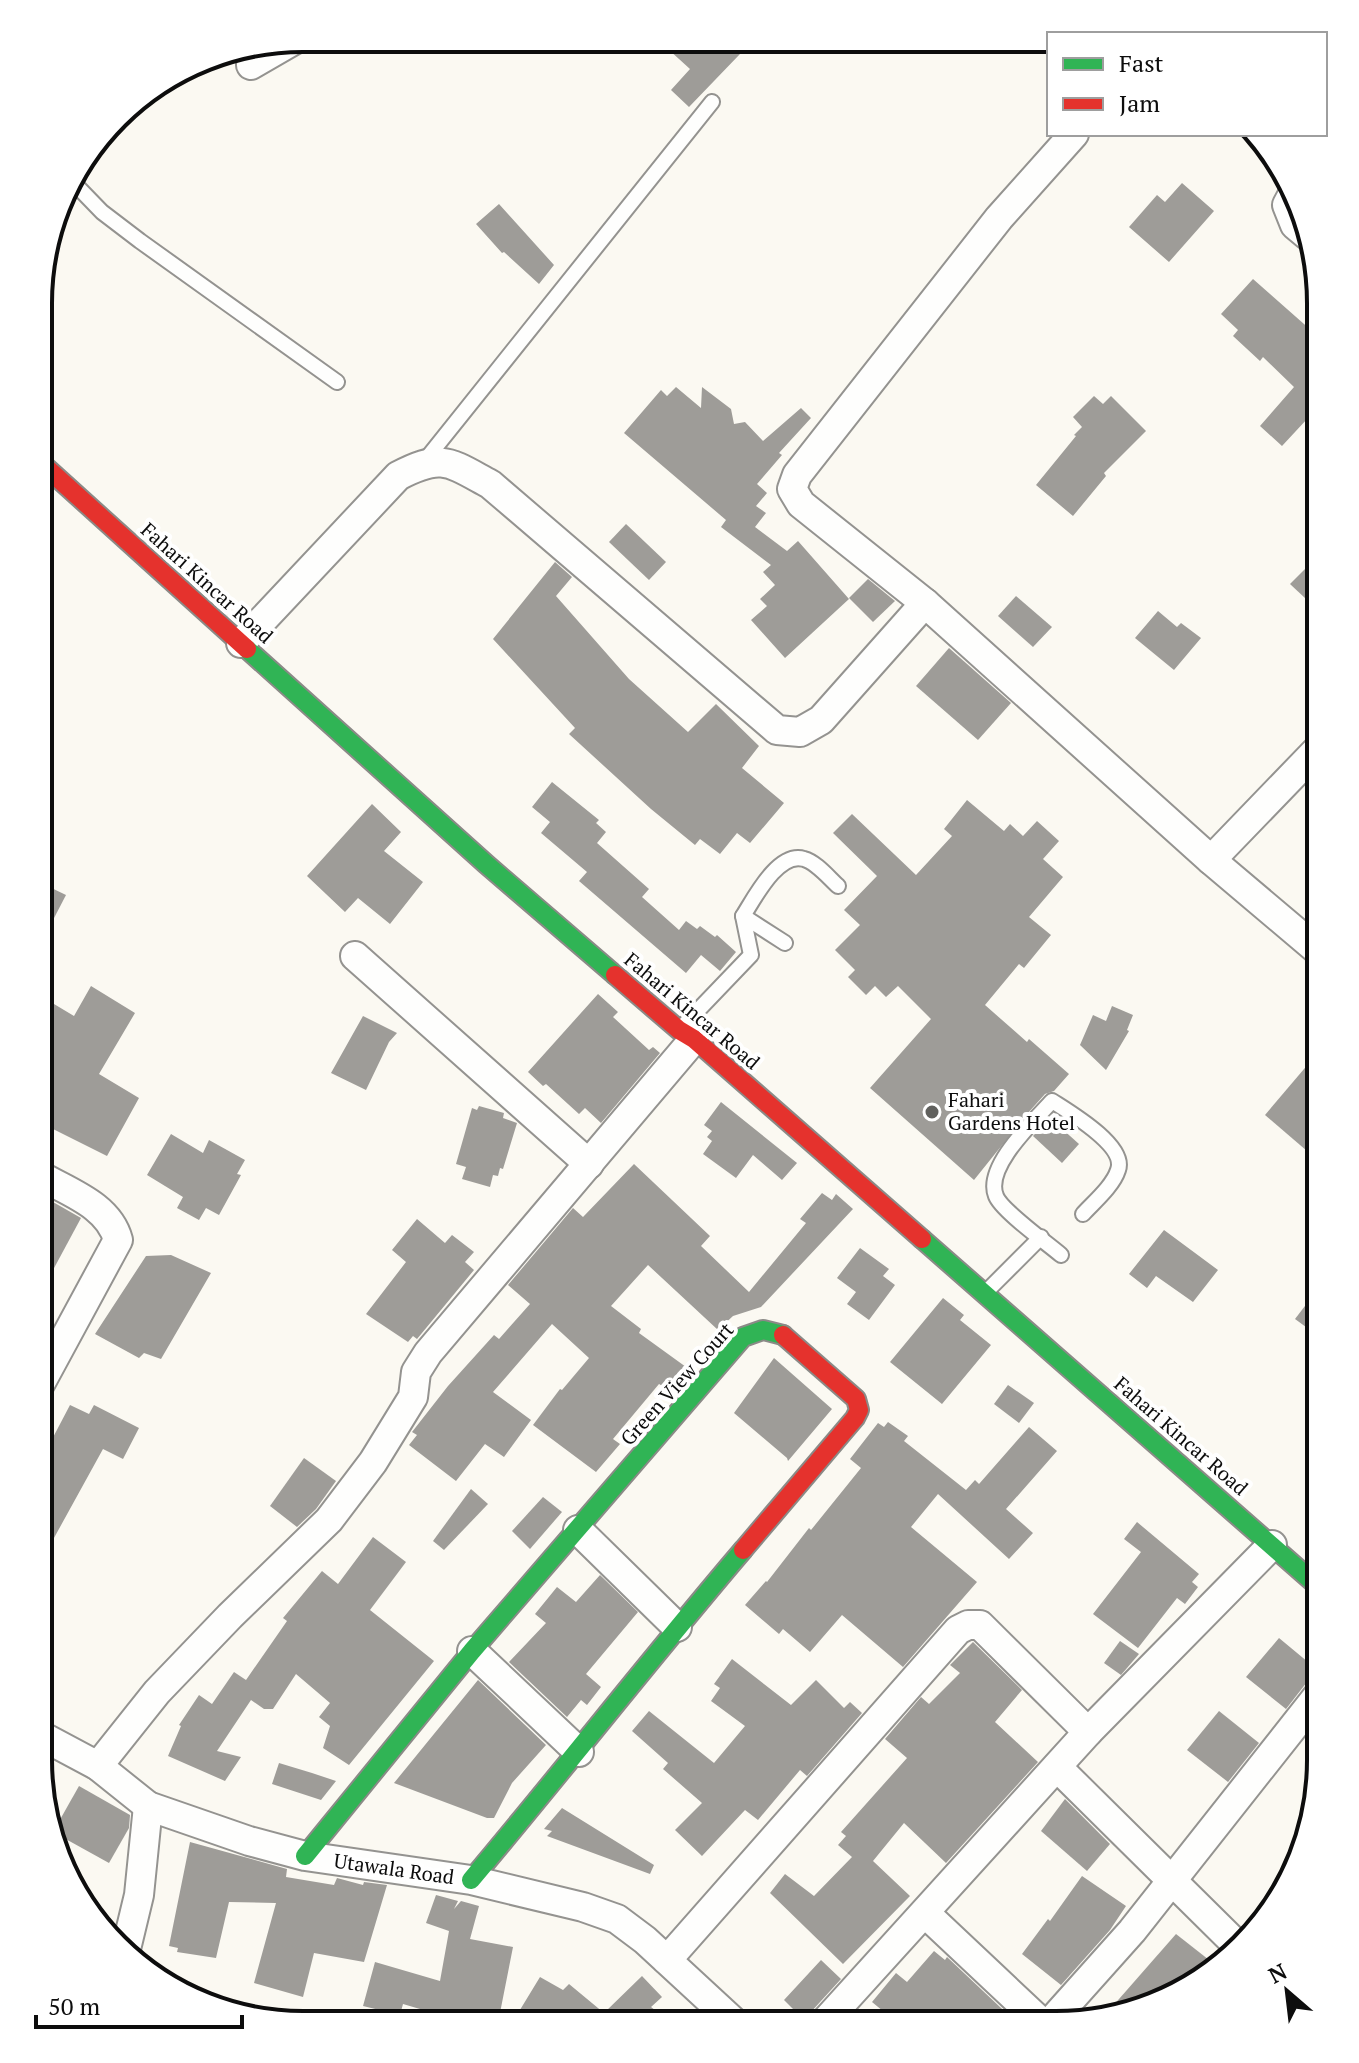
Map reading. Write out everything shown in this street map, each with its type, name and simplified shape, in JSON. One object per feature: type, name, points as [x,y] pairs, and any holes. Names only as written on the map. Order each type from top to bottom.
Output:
[{"type":"street","points":[[251,65],[268,55]]},
{"type":"street","points":[[1072,136],[999,218],[797,475],[792,489],[801,504],[925,603],[1211,860],[1307,941]]},
{"type":"street","points":[[241,643],[398,476],[423,463],[449,462],[490,484],[777,730],[800,732],[821,720],[925,603]]},
{"type":"street","name":"Fahari Kincar Road","points":[[52,473],[486,864],[1306,1576]]},
{"type":"street","points":[[1211,860],[1307,761]]},
{"type":"street","points":[[355,956],[589,1164]]},
{"type":"street","points":[[98,1766],[157,1692],[329,1520],[373,1462],[413,1397],[416,1372],[428,1353],[589,1164],[686,1035]]},
{"type":"street","points":[[52,1182],[95,1206],[114,1224],[118,1240],[52,1362]]},
{"type":"street","name":"Green View Court","points":[[305,1856],[472,1651],[743,1337],[770,1328],[783,1335],[856,1399],[859,1410],[855,1418],[677,1627],[579,1752],[471,1880]]},
{"type":"street","points":[[578,1530],[677,1627]]},
{"type":"street","points":[[835,2011],[1088,1732],[1272,1545]]},
{"type":"street","points":[[667,1960],[958,1630],[968,1625],[980,1625],[1088,1732]]},
{"type":"street","points":[[472,1651],[579,1752]]},
{"type":"street","points":[[1059,2011],[1132,1931],[1306,1711]]},
{"type":"street","name":"Utawala Road","points":[[52,1741],[98,1766],[148,1806],[249,1841],[305,1856],[471,1880],[583,1907],[617,1919],[722,2011]]},
{"type":"street","points":[[1057,1767],[1231,1939]]},
{"type":"street","points":[[128,1939],[139,1895],[148,1806]]},
{"type":"street","points":[[925,1913],[1031,2011]]},
{"type":"lane","points":[[423,463],[712,102]]},
{"type":"lane","points":[[80,189],[102,212],[140,241],[337,382]]},
{"type":"lane","points":[[686,1035],[751,955],[743,916],[772,872],[792,859],[806,859],[838,886]]},
{"type":"lane","points":[[743,916],[785,943]]},
{"type":"lane","points":[[1061,1255],[1004,1207],[995,1195],[995,1182],[1003,1157],[1052,1101],[1086,1123],[1114,1150],[1120,1163],[1118,1172],[1083,1214]]},
{"type":"lane","points":[[985,1294],[1041,1237]]},
{"type":"building","points":[[672,52],[740,54],[689,107],[671,90],[690,69]]},
{"type":"building","points":[[1182,183],[1214,211],[1169,262],[1129,227],[1157,195],[1165,202]]},
{"type":"building","points":[[499,204],[554,265],[539,284],[502,253],[476,224]]},
{"type":"building","points":[[1253,279],[1307,327],[1307,419],[1282,446],[1260,426],[1294,387],[1263,357],[1260,361],[1233,336],[1238,330],[1221,314]]},
{"type":"building","points":[[676,387],[701,408],[702,387],[731,409],[734,424],[745,422],[763,441],[801,408],[811,418],[779,453],[782,455],[757,484],[767,493],[756,506],[766,513],[755,527],[787,551],[798,541],[849,599],[785,658],[751,620],[767,606],[760,599],[775,585],[763,572],[771,565],[721,527],[726,520],[624,433],[661,390],[667,396]]},
{"type":"building","points":[[1094,396],[1103,404],[1111,396],[1146,431],[1104,473],[1106,476],[1073,516],[1036,485],[1082,427],[1073,417]]},
{"type":"building","points":[[626,524],[666,562],[649,580],[609,542]]},
{"type":"building","points":[[555,562],[572,577],[556,596],[629,679],[688,732],[716,704],[759,746],[742,768],[784,803],[750,843],[737,833],[720,854],[700,839],[695,845],[569,734],[575,728],[493,639]]},
{"type":"building","points":[[1306,568],[1307,569],[1306,599],[1290,584]]},
{"type":"building","points":[[868,579],[895,601],[873,622],[849,598]]},
{"type":"building","points":[[1016,596],[1052,627],[1033,647],[998,616]]},
{"type":"building","points":[[1158,611],[1177,627],[1181,623],[1201,638],[1174,670],[1135,638]]},
{"type":"building","points":[[949,648],[1011,703],[978,740],[916,686]]},
{"type":"building","points":[[552,782],[599,820],[596,823],[606,832],[597,843],[649,889],[642,897],[679,930],[686,921],[697,929],[700,926],[715,937],[717,935],[736,952],[720,971],[701,955],[686,973],[579,881],[587,872],[541,833],[550,822],[532,807]]},
{"type":"building","points":[[967,800],[1004,831],[1010,824],[1023,836],[1037,821],[1059,841],[1043,859],[1063,877],[1029,917],[1051,935],[1024,968],[1019,964],[985,1005],[1069,1074],[1027,1114],[974,1180],[870,1088],[931,1019],[898,986],[886,997],[875,986],[866,995],[848,977],[855,970],[835,950],[860,925],[844,910],[877,876],[833,833],[852,814],[916,875],[952,836],[944,829]]},
{"type":"building","points":[[372,804],[401,832],[384,851],[423,882],[390,924],[358,898],[345,912],[307,876]]},
{"type":"building","points":[[52,888],[66,895],[52,922]]},
{"type":"building","points":[[91,986],[135,1013],[99,1074],[139,1098],[107,1156],[52,1130],[52,1003],[74,1016]]},
{"type":"building","points":[[598,994],[618,1012],[613,1017],[649,1050],[653,1047],[660,1053],[601,1123],[585,1108],[579,1114],[528,1072]]},
{"type":"building","points":[[1112,1006],[1133,1015],[1129,1031],[1106,1070],[1080,1045],[1093,1015],[1106,1021]]},
{"type":"building","points":[[363,1016],[397,1033],[389,1042],[366,1090],[331,1073]]},
{"type":"building","points":[[1306,1066],[1306,1151],[1265,1115]]},
{"type":"building","points":[[721,1102],[797,1163],[782,1180],[753,1155],[736,1178],[703,1154],[712,1141],[707,1137],[712,1131],[704,1125]]},
{"type":"building","points":[[479,1106],[504,1113],[503,1118],[517,1123],[503,1169],[500,1168],[498,1176],[493,1175],[490,1187],[462,1179],[466,1167],[456,1164],[472,1108],[477,1110]]},
{"type":"building","points":[[1050,1118],[1079,1144],[1062,1163],[1033,1136]]},
{"type":"building","points":[[171,1134],[203,1153],[209,1140],[245,1160],[237,1174],[241,1175],[219,1215],[206,1208],[199,1220],[177,1208],[183,1197],[147,1175]]},
{"type":"building","points":[[634,1164],[710,1236],[701,1246],[749,1292],[806,1223],[800,1219],[822,1193],[832,1200],[836,1194],[853,1209],[761,1307],[733,1316],[718,1330],[648,1265],[611,1306],[641,1329],[639,1333],[686,1367],[668,1389],[659,1384],[613,1439],[620,1444],[596,1472],[533,1425],[589,1358],[552,1324],[493,1392],[531,1420],[504,1457],[485,1444],[456,1481],[409,1445],[417,1435],[412,1432],[494,1335],[499,1339],[530,1304],[508,1285],[573,1208],[583,1217]]},
{"type":"building","points":[[52,1201],[81,1218],[52,1272]]},
{"type":"building","points":[[417,1219],[445,1243],[452,1235],[474,1252],[465,1262],[474,1270],[417,1339],[413,1336],[408,1342],[366,1314],[406,1262],[392,1250]]},
{"type":"building","points":[[1164,1230],[1218,1270],[1193,1302],[1156,1276],[1147,1288],[1129,1274]]},
{"type":"building","points":[[860,1248],[889,1269],[883,1276],[895,1285],[869,1320],[847,1304],[856,1292],[837,1278]]},
{"type":"building","points":[[171,1255],[211,1273],[161,1359],[144,1353],[139,1358],[95,1334],[146,1256]]},
{"type":"building","points":[[943,1298],[964,1315],[960,1320],[991,1345],[942,1404],[890,1362]]},
{"type":"building","points":[[1306,1304],[1306,1327],[1295,1319]]},
{"type":"building","points":[[774,1358],[832,1409],[788,1461],[734,1413]]},
{"type":"building","points":[[1008,1385],[1034,1403],[1019,1423],[994,1404]]},
{"type":"building","points":[[70,1405],[89,1414],[94,1405],[139,1428],[123,1459],[103,1449],[52,1542],[52,1439]]},
{"type":"building","points":[[888,1422],[908,1436],[904,1441],[966,1490],[975,1480],[979,1484],[1029,1427],[1057,1451],[1006,1509],[1033,1533],[1009,1559],[938,1494],[911,1527],[977,1582],[903,1667],[842,1615],[810,1652],[783,1629],[779,1634],[745,1605],[861,1468],[850,1459],[878,1423],[884,1427]]},
{"type":"building","points":[[304,1458],[336,1481],[316,1509],[297,1527],[270,1506]]},
{"type":"building","points":[[471,1489],[488,1504],[444,1550],[433,1541]]},
{"type":"building","points":[[543,1497],[562,1512],[530,1549],[512,1531]]},
{"type":"building","points":[[1137,1522],[1199,1574],[1192,1582],[1198,1587],[1185,1604],[1177,1598],[1138,1648],[1093,1614],[1141,1552],[1124,1539]]},
{"type":"building","points":[[373,1537],[406,1562],[370,1610],[434,1661],[349,1765],[323,1748],[330,1726],[319,1717],[330,1703],[296,1674],[273,1709],[264,1709],[251,1700],[217,1751],[241,1757],[225,1781],[168,1756],[179,1725],[199,1695],[212,1704],[234,1672],[246,1680],[287,1621],[283,1618],[322,1571],[338,1584]]},
{"type":"building","points":[[600,1575],[638,1612],[586,1674],[601,1687],[587,1705],[581,1700],[567,1717],[509,1662],[546,1623],[535,1614],[557,1587],[576,1602]]},
{"type":"building","points":[[1279,1638],[1306,1660],[1306,1683],[1286,1709],[1246,1677]]},
{"type":"building","points":[[1120,1641],[1139,1654],[1121,1675],[1104,1663]]},
{"type":"building","points":[[973,1642],[1022,1690],[995,1722],[1038,1762],[946,1863],[904,1823],[873,1861],[910,1896],[843,1964],[770,1893],[785,1874],[814,1896],[852,1857],[838,1845],[846,1836],[841,1832],[907,1758],[885,1739],[921,1697],[929,1704],[960,1673],[950,1665]]},
{"type":"building","points":[[732,1659],[791,1705],[816,1680],[844,1708],[850,1702],[862,1713],[807,1776],[800,1770],[758,1820],[745,1810],[702,1856],[675,1830],[702,1803],[663,1769],[668,1763],[632,1731],[649,1711],[714,1763],[745,1726],[711,1701],[720,1688],[714,1684]]},
{"type":"building","points":[[478,1680],[546,1745],[512,1783],[494,1818],[394,1783]]},
{"type":"building","points":[[1219,1711],[1259,1743],[1228,1782],[1187,1750]]},
{"type":"building","points":[[279,1763],[336,1781],[321,1800],[272,1784]]},
{"type":"building","points":[[79,1786],[130,1815],[129,1828],[109,1863],[64,1838],[60,1820]]},
{"type":"building","points":[[1065,1799],[1110,1844],[1087,1871],[1041,1831]]},
{"type":"building","points":[[562,1808],[654,1865],[650,1874],[547,1836],[552,1831],[544,1829]]},
{"type":"building","points":[[190,1842],[287,1869],[286,1877],[334,1885],[337,1878],[363,1885],[364,1882],[387,1885],[364,1962],[314,1953],[303,1997],[254,1983],[276,1903],[229,1902],[216,1958],[177,1952],[178,1948],[169,1946]]},
{"type":"building","points":[[1082,1876],[1126,1906],[1110,1930],[1061,1985],[1022,1954]]},
{"type":"building","points":[[436,1895],[458,1901],[454,1909],[461,1901],[479,1906],[470,1939],[513,1947],[500,2011],[427,2011],[403,2004],[401,2011],[384,2011],[363,2006],[375,1962],[440,1981],[449,1931],[426,1923]]},
{"type":"building","points":[[1176,1934],[1208,1959],[1152,1992],[1115,2003]]},
{"type":"building","points":[[934,1951],[945,1960],[947,1957],[1004,2011],[883,2011],[872,2002],[896,1973],[907,1982]]},
{"type":"building","points":[[821,1960],[841,1979],[812,2011],[795,2011],[784,2000]]},
{"type":"building","points":[[642,1976],[662,1997],[651,2007],[656,2011],[606,2011]]},
{"type":"building","points":[[540,1977],[563,1990],[569,1984],[602,2011],[519,2011]]},
{"type":"traffic: fast","points":[[247,649],[486,864],[615,975]]},
{"type":"traffic: fast","points":[[922,1239],[1306,1576]]},
{"type":"traffic: fast","points":[[305,1856],[472,1651],[743,1337],[763,1330],[783,1335]]},
{"type":"traffic: fast","points":[[471,1880],[743,1550]]},
{"type":"traffic: jam","points":[[52,473],[247,649]]},
{"type":"traffic: jam","points":[[615,975],[679,1030],[694,1039],[922,1239]]},
{"type":"traffic: jam","points":[[743,1550],[859,1410],[856,1399],[783,1335]]},
{"type":"place","name":"Fahari Gardens Hotel","points":[[932,1112]]}]
